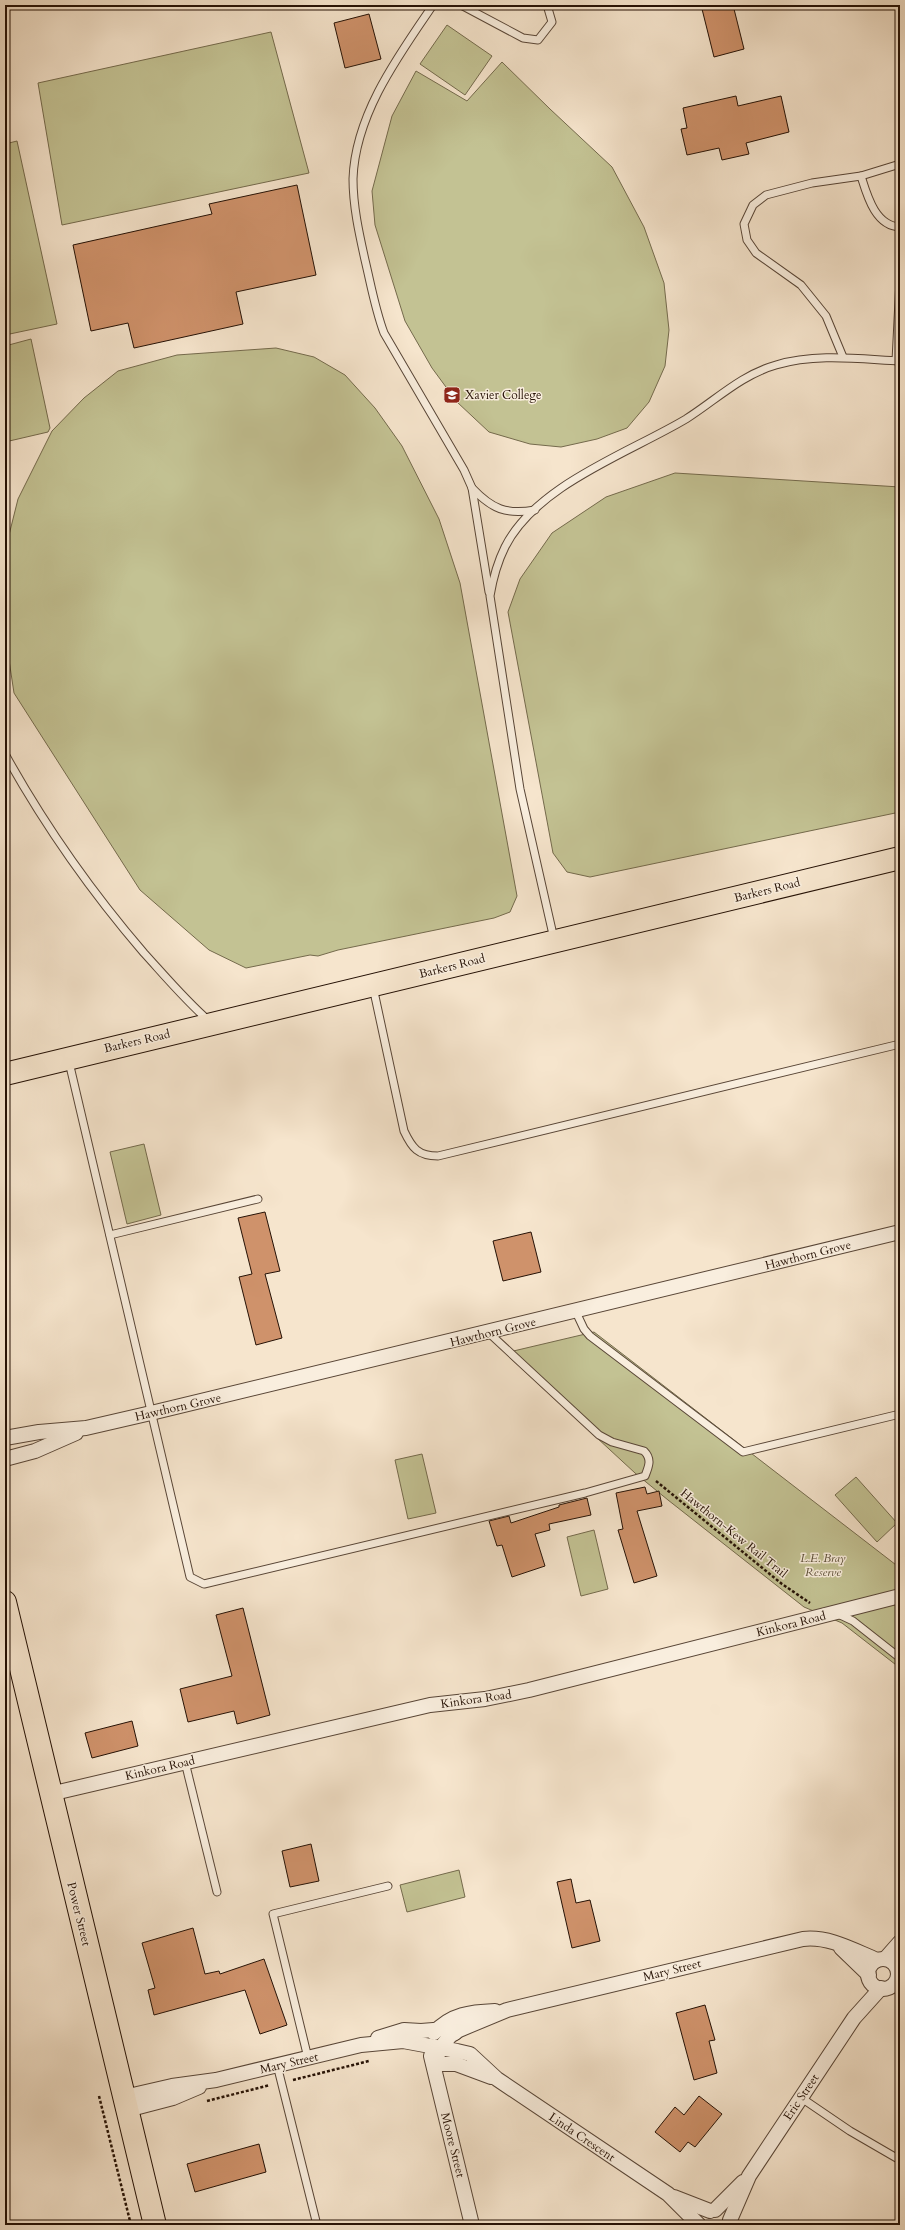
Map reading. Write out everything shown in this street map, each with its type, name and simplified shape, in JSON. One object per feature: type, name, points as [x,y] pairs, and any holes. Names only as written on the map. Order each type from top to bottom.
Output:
[{"type":"main road","name":"Barkers Road","points":[[5,1074],[900,858]]},
{"type":"main road","points":[[5,1084],[42,1064]]},
{"type":"main road","name":"Power Street","points":[[5,1602],[155,2225]]},
{"type":"street","name":"Hawthorn Grove","points":[[5,1438],[39,1432],[86,1428],[489,1333],[900,1232]]},
{"type":"street","name":"Hawthorn Grove","points":[[5,1459],[35,1451],[86,1428]]},
{"type":"street","name":"Kinkora Road","points":[[50,1794],[430,1705],[485,1700],[529,1690],[900,1596]]},
{"type":"street","name":"Mary Street","points":[[435,2046],[432,2036],[436,2030],[448,2020],[460,2015],[507,2010],[803,1938],[821,1938],[893,1966]]},
{"type":"street","points":[[893,1966],[870,1966],[881,1985],[896,1982],[893,1966],[900,1942]]},
{"type":"street","name":"Mary Street","points":[[836,1944],[881,1985]]},
{"type":"street","name":"Eric Street","points":[[730,2222],[749,2176],[800,2097],[854,2018],[881,1985]]},
{"type":"street","name":"Mary Street","points":[[361,2045],[403,2041],[435,2046],[455,2032],[507,2010]]},
{"type":"street","name":"Mary Street","points":[[125,2103],[173,2098],[216,2080],[361,2045],[404,2030],[446,2029],[455,2032]]},
{"type":"street","name":"Moore Street","points":[[435,2046],[434,2064],[472,2225]]},
{"type":"street","name":"Linda Crescent","points":[[435,2046],[470,2054],[497,2079],[668,2194],[700,2225]]},
{"type":"street","name":"Linda Crescent","points":[[434,2064],[463,2066],[497,2079]]},
{"type":"street","name":"Eric Street","points":[[700,2225],[703,2218],[749,2176]]},
{"type":"street","name":"Linda Crescent","points":[[668,2194],[712,2211],[724,2212],[730,2222]]},
{"type":"lane","points":[[433,5],[375,98],[364,125],[356,158],[353,179],[354,206],[377,315],[384,333],[458,457],[472,488],[520,789],[555,941]]},
{"type":"lane","points":[[461,5],[523,38],[538,40],[552,22],[547,5]]},
{"type":"lane","points":[[843,357],[826,316],[801,285],[756,253],[747,240],[744,224],[752,205],[766,195],[812,183],[861,176],[900,164]]},
{"type":"lane","points":[[861,176],[868,199],[877,214],[887,225],[900,227]]},
{"type":"lane","points":[[490,596],[496,567],[506,545],[519,527],[535,510],[568,483],[686,418],[741,379],[793,360],[843,357],[898,361],[900,280]]},
{"type":"lane","points":[[472,488],[485,503],[498,509],[521,512],[535,510]]},
{"type":"lane","points":[[5,754],[52,834],[86,883],[160,971],[191,1005],[212,1024]]},
{"type":"lane","points":[[372,985],[404,1131],[413,1148],[419,1154],[428,1156],[438,1156],[900,1044]]},
{"type":"lane","points":[[68,1058],[190,1577],[204,1584],[585,1493],[641,1478],[650,1466],[649,1459],[644,1451],[612,1442],[599,1435],[489,1333]]},
{"type":"lane","points":[[110,1235],[258,1199]]},
{"type":"lane","points":[[576,1312],[584,1329],[590,1336],[743,1452],[900,1414]]},
{"type":"lane","points":[[836,1612],[853,1621],[900,1658]]},
{"type":"lane","points":[[185,1762],[217,1892]]},
{"type":"lane","points":[[308,2058],[273,1914],[388,1886]]},
{"type":"lane","points":[[278,2066],[317,2225]]},
{"type":"lane","points":[[800,2097],[850,2131],[900,2160]]},
{"type":"path","name":"Hawthorn-Kew Rail Trail","points":[[646,1472],[782,1584],[810,1602],[836,1612]]},
{"type":"path","points":[[201,2102],[375,2060]]},
{"type":"path","points":[[100,2096],[132,2225]]},
{"type":"green space","points":[[447,25],[492,56],[465,95],[420,64]]},
{"type":"green space","points":[[271,32],[309,173],[62,225],[38,83]]},
{"type":"green space","points":[[502,62],[612,167],[644,227],[664,283],[669,330],[665,366],[649,402],[627,428],[597,439],[561,447],[530,444],[489,432],[457,402],[432,368],[405,321],[375,225],[372,191],[392,116],[416,71],[467,101]]},
{"type":"green space","points":[[17,141],[57,324],[5,335],[5,144]]},
{"type":"green space","points":[[31,339],[50,428],[48,432],[5,442],[5,346]]},
{"type":"green space","points":[[276,348],[314,357],[345,375],[375,408],[402,446],[439,519],[460,583],[517,896],[510,912],[494,918],[338,950],[318,956],[310,955],[246,968],[209,950],[140,890],[14,693],[9,660],[5,608],[5,551],[18,499],[52,431],[84,398],[118,371],[177,355]]},
{"type":"green space","points":[[675,473],[900,487],[900,812],[590,877],[567,872],[553,853],[508,612],[520,579],[552,533],[606,497]]},
{"type":"green space","points":[[144,1144],[161,1215],[127,1224],[110,1152]]},
{"type":"green space","name":"L.E. Bray Reserve","points":[[594,1332],[900,1568],[900,1668],[842,1623],[804,1607],[668,1500],[635,1473],[505,1353]]},
{"type":"green space","points":[[422,1454],[436,1513],[408,1519],[395,1460]]},
{"type":"green space","points":[[856,1477],[897,1523],[877,1542],[835,1495]]},
{"type":"green space","points":[[594,1530],[608,1589],[581,1596],[567,1537]]},
{"type":"green space","points":[[459,1870],[465,1897],[407,1912],[400,1885]]},
{"type":"building","points":[[701,5],[733,5],[744,49],[714,57]]},
{"type":"building","points":[[369,14],[381,59],[345,68],[334,23]]},
{"type":"building","points":[[736,96],[738,106],[781,96],[789,132],[746,143],[749,154],[722,160],[719,148],[687,155],[681,129],[687,128],[683,108]]},
{"type":"building","points":[[297,185],[316,275],[236,292],[243,324],[134,348],[128,323],[91,331],[73,245],[212,214],[209,204]]},
{"type":"building","points":[[265,1212],[280,1271],[265,1274],[282,1338],[256,1345],[239,1277],[252,1274],[238,1218]]},
{"type":"building","points":[[531,1232],[541,1272],[503,1281],[493,1241]]},
{"type":"building","points":[[645,1487],[647,1494],[659,1491],[662,1506],[637,1511],[657,1576],[634,1583],[618,1530],[623,1529],[616,1493]]},
{"type":"building","points":[[587,1498],[591,1515],[549,1524],[550,1530],[535,1534],[545,1566],[512,1577],[502,1545],[497,1546],[489,1521],[509,1516],[511,1523],[559,1507],[559,1505]]},
{"type":"building","points":[[243,1608],[270,1715],[237,1724],[234,1711],[188,1722],[180,1689],[232,1676],[216,1615]]},
{"type":"building","points":[[132,1721],[138,1746],[92,1758],[85,1733]]},
{"type":"building","points":[[311,1844],[319,1881],[290,1887],[282,1851]]},
{"type":"building","points":[[571,1879],[576,1903],[590,1900],[600,1941],[572,1948],[557,1882]]},
{"type":"building","points":[[193,1928],[205,1974],[219,1971],[220,1974],[264,1959],[287,2025],[260,2034],[245,1990],[154,2015],[148,1990],[155,1988],[142,1943]]},
{"type":"building","points":[[705,2005],[715,2040],[709,2041],[717,2073],[694,2080],[676,2013]]},
{"type":"building","points":[[699,2096],[722,2114],[695,2147],[688,2142],[680,2152],[655,2132],[675,2107],[684,2115]]},
{"type":"building","points":[[259,2144],[266,2172],[195,2192],[187,2164]]},
{"type":"place","name":"Xavier College","points":[[452,395]]}]
